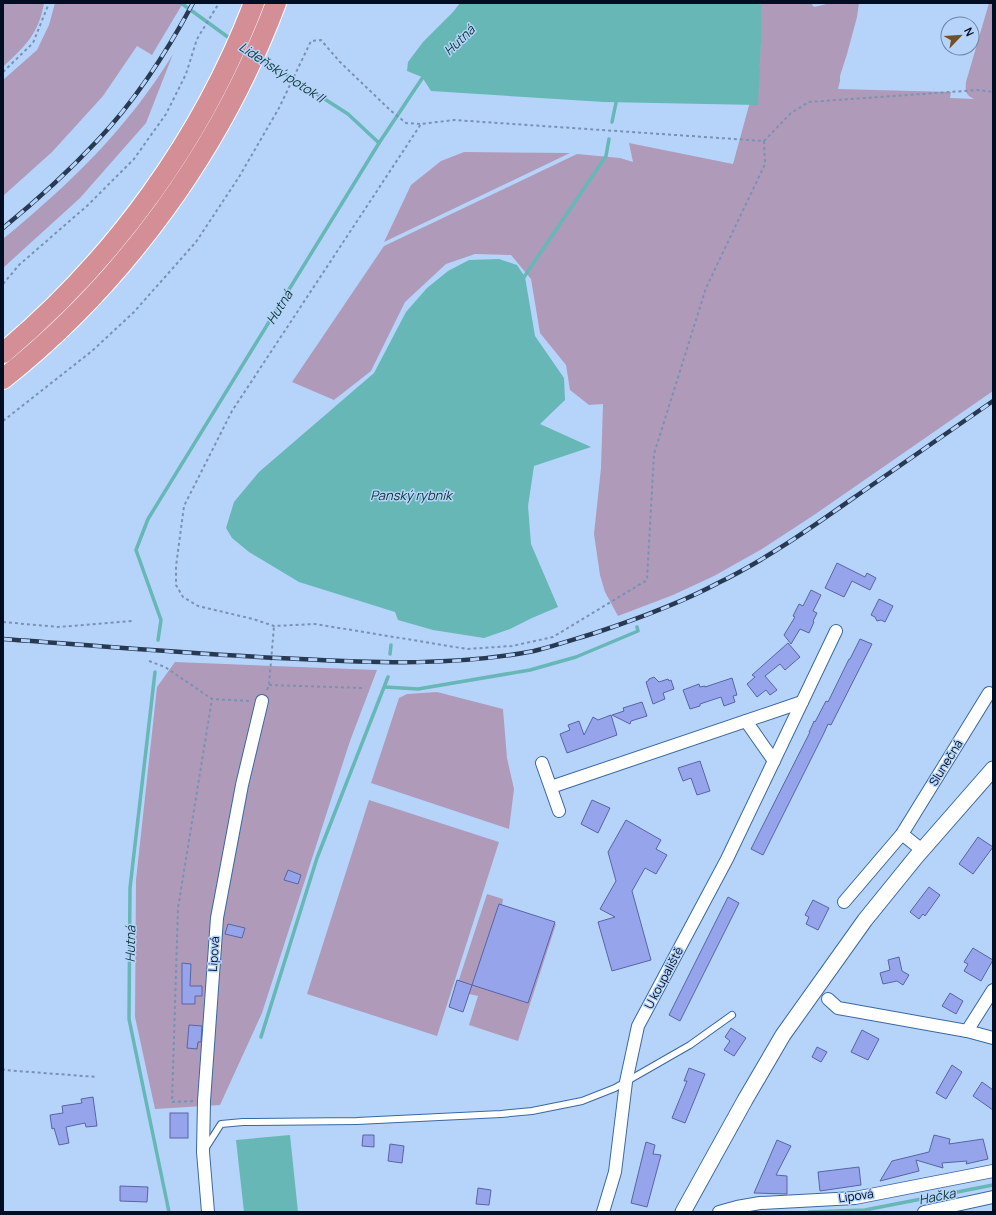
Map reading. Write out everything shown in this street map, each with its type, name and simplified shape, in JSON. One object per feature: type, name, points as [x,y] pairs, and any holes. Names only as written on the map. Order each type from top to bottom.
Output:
[{"type":"highway","points":[[3,379],[69,320],[109,277],[145,235],[177,191],[204,149],[243,81],[276,3]]},
{"type":"highway","points":[[3,353],[52,309],[93,266],[129,223],[160,181],[186,143],[207,105],[251,12]]},
{"type":"street","name":"U koupaliště","points":[[604,1212],[615,1172],[626,1082],[638,1026],[727,859],[836,631]]},
{"type":"street","name":"Slunečná","points":[[844,902],[902,834],[989,693]]},
{"type":"street","name":"Lipová","points":[[208,1212],[203,1152],[204,1101],[217,918],[242,785],[262,701]]},
{"type":"street","points":[[551,787],[802,702]]},
{"type":"street","points":[[746,721],[774,761]]},
{"type":"street","points":[[542,763],[559,811]]},
{"type":"street","points":[[686,1206],[741,1107],[783,1036],[865,920],[922,850],[993,769]]},
{"type":"street","points":[[902,834],[922,850]]},
{"type":"street","points":[[967,1031],[993,990]]},
{"type":"street","points":[[828,999],[838,1008],[967,1031],[993,1038]]},
{"type":"street","name":"Lipová","points":[[719,1212],[760,1203],[798,1207],[855,1198],[993,1171]]},
{"type":"street","points":[[924,1212],[993,1197]]},
{"type":"lane","points":[[203,1152],[221,1124],[243,1122],[357,1121],[501,1114],[532,1111],[582,1101],[626,1082],[690,1045],[732,1015]]},
{"type":"path","points":[[3,72],[34,43],[49,3]]},
{"type":"path","points":[[3,284],[19,265],[88,205],[134,159],[166,114],[186,74],[197,39],[219,3]]},
{"type":"path","points":[[3,422],[92,351],[140,306],[196,242],[239,176],[279,108],[311,41],[321,40],[340,62],[390,110],[406,123],[421,124],[454,120],[764,141]]},
{"type":"path","points":[[421,124],[232,411],[184,506],[176,566],[176,584],[183,598],[198,606],[253,619],[274,626],[316,624],[467,649],[512,646],[553,637],[647,580],[654,454],[706,288],[765,164],[764,141],[791,113],[810,102],[978,90],[993,92]]},
{"type":"path","points":[[3,622],[58,627],[132,621]]},
{"type":"path","points":[[148,661],[165,667],[212,699],[262,701],[269,685],[274,626]]},
{"type":"path","points":[[269,685],[362,688]]},
{"type":"path","points":[[204,1101],[172,1102],[172,1094],[178,908],[212,699]]},
{"type":"path","points":[[3,1068],[4,1070],[97,1077]]},
{"type":"shaded area","points":[[3,3],[44,3],[42,14],[30,39],[3,67]]},
{"type":"shaded area","points":[[55,3],[183,3],[152,55],[137,46],[103,96],[52,152],[3,196],[3,80],[37,50],[49,25]]},
{"type":"shaded area","points":[[761,3],[811,3],[814,7],[831,3],[859,3],[857,17],[840,76],[838,89],[951,92],[950,98],[974,99],[967,93],[966,82],[974,56],[980,56],[980,34],[989,3],[993,3],[993,391],[814,515],[762,549],[714,576],[673,595],[618,616],[605,592],[600,575],[594,534],[601,468],[603,404],[589,405],[570,390],[566,365],[540,333],[531,279],[511,255],[475,254],[446,264],[405,302],[371,371],[334,400],[292,382],[384,246],[577,154],[620,158],[633,162],[629,143],[733,164],[760,65]]},
{"type":"shaded area","points":[[173,54],[146,123],[80,198],[3,268],[3,239],[52,197],[96,154],[137,106],[156,81]]},
{"type":"shaded area","points":[[464,152],[570,153],[384,242],[411,185],[441,161]]},
{"type":"shaded area","points":[[175,662],[377,670],[350,741],[262,1013],[220,1105],[155,1109],[135,1017],[136,880],[157,687]]},
{"type":"shaded area","points":[[437,692],[503,709],[507,758],[514,789],[509,829],[371,783],[399,698],[407,694]]},
{"type":"shaded area","points":[[369,800],[499,842],[437,1036],[307,994]]},
{"type":"shaded area","points":[[487,894],[503,899],[502,906],[556,924],[518,1041],[469,1025],[478,996],[469,994],[463,1011],[450,1007]]},
{"type":"water","points":[[460,3],[761,3],[758,105],[604,102],[431,91],[422,77],[407,71],[408,62],[423,42]]},
{"type":"water","name":"Panský rybník","points":[[499,259],[517,265],[525,277],[535,336],[564,378],[565,400],[540,424],[591,447],[534,466],[528,506],[531,544],[558,607],[510,629],[484,638],[433,630],[398,620],[395,612],[299,582],[249,552],[232,538],[226,528],[234,502],[259,472],[374,373],[406,312],[427,288],[448,271],[469,260]]},
{"type":"water","points":[[290,1135],[298,1212],[244,1212],[236,1140]]},
{"type":"building","points":[[837,563],[865,577],[867,573],[876,578],[870,590],[852,581],[844,597],[825,588]]},
{"type":"building","points":[[811,590],[821,595],[813,611],[817,613],[813,621],[814,622],[809,633],[800,629],[791,644],[784,635],[795,617],[793,616],[799,604],[803,606]]},
{"type":"building","points":[[879,599],[893,606],[885,622],[881,620],[877,621],[875,617],[871,615]]},
{"type":"building","points":[[860,639],[872,644],[831,725],[828,724],[763,855],[751,849],[810,732],[814,721],[815,722],[826,701],[828,702]]},
{"type":"building","points":[[788,643],[800,657],[785,670],[780,664],[765,676],[777,690],[770,695],[766,690],[757,697],[747,684],[755,677],[752,675]]},
{"type":"building","points":[[654,677],[659,682],[668,679],[669,681],[671,680],[674,689],[663,693],[665,699],[653,704],[646,682]]},
{"type":"building","points":[[732,678],[737,695],[733,696],[735,702],[724,706],[721,697],[690,709],[683,690],[699,684],[700,687],[705,687]]},
{"type":"building","points":[[642,702],[647,716],[631,721],[630,724],[612,715],[624,711],[623,708]]},
{"type":"building","points":[[611,715],[617,735],[567,753],[560,734],[570,730],[568,725],[579,721],[584,735],[593,717],[598,720]]},
{"type":"building","points":[[700,761],[710,791],[697,795],[691,778],[683,781],[678,768]]},
{"type":"building","points":[[592,800],[610,808],[598,833],[581,824]]},
{"type":"building","points":[[626,820],[661,840],[656,849],[667,855],[656,874],[645,868],[632,891],[651,960],[612,971],[598,922],[615,917],[600,909],[616,881],[608,852]]},
{"type":"building","points":[[978,837],[993,847],[973,874],[959,864]]},
{"type":"building","points":[[288,870],[301,875],[298,884],[284,880]]},
{"type":"building","points":[[929,887],[940,895],[925,916],[923,914],[919,919],[910,912]]},
{"type":"building","points":[[728,897],[739,903],[680,1021],[669,1015]]},
{"type":"building","points":[[813,900],[829,908],[818,930],[806,924],[809,917],[805,915]]},
{"type":"building","points":[[499,904],[555,922],[528,1003],[472,985]]},
{"type":"building","points":[[228,924],[245,928],[242,938],[225,934]]},
{"type":"building","points":[[973,948],[993,960],[981,981],[964,971],[968,964],[964,962]]},
{"type":"building","points":[[899,957],[902,971],[909,975],[903,985],[897,981],[883,984],[880,973],[890,970],[888,960]]},
{"type":"building","points":[[182,963],[191,964],[190,986],[202,986],[202,996],[195,996],[195,1004],[182,1004]]},
{"type":"building","points":[[457,980],[472,985],[463,1012],[449,1007]]},
{"type":"building","points":[[950,993],[963,1001],[956,1014],[942,1006]]},
{"type":"building","points":[[189,1025],[202,1026],[201,1042],[198,1042],[197,1049],[187,1048]]},
{"type":"building","points":[[731,1028],[746,1038],[734,1056],[724,1050],[730,1041],[725,1037]]},
{"type":"building","points":[[862,1030],[879,1039],[868,1060],[851,1052]]},
{"type":"building","points":[[817,1047],[827,1052],[821,1062],[812,1057]]},
{"type":"building","points":[[952,1065],[962,1072],[946,1099],[936,1093]]},
{"type":"building","points":[[689,1068],[705,1074],[685,1123],[672,1118],[687,1081],[684,1081]]},
{"type":"building","points":[[982,1082],[993,1090],[993,1110],[973,1096]]},
{"type":"building","points":[[93,1097],[97,1126],[86,1127],[85,1123],[66,1127],[69,1143],[59,1145],[54,1128],[52,1129],[50,1115],[63,1113],[62,1106],[82,1103],[81,1099]]},
{"type":"building","points":[[170,1113],[188,1113],[188,1138],[170,1138]]},
{"type":"building","points":[[363,1135],[374,1135],[374,1147],[362,1146]]},
{"type":"building","points":[[934,1135],[950,1139],[949,1144],[983,1139],[988,1159],[966,1164],[967,1161],[942,1163],[943,1168],[916,1160],[919,1171],[880,1181],[892,1161],[929,1152]]},
{"type":"building","points":[[777,1140],[791,1146],[776,1175],[787,1176],[787,1194],[754,1193]]},
{"type":"building","points":[[646,1142],[655,1145],[653,1154],[661,1155],[647,1207],[631,1203]]},
{"type":"building","points":[[390,1144],[404,1146],[402,1163],[388,1161]]},
{"type":"building","points":[[859,1167],[861,1185],[820,1191],[818,1172]]},
{"type":"building","points":[[120,1186],[148,1187],[147,1202],[120,1201]]},
{"type":"building","points":[[478,1188],[491,1190],[489,1205],[476,1204]]},
{"type":"waterway","name":"Lideňský potok II","points":[[181,3],[232,40]]},
{"type":"waterway","name":"Lideňský potok II","points":[[259,57],[348,114],[379,143]]},
{"type":"waterway","name":"Hutná","points":[[158,640],[161,620],[136,550],[148,519],[379,143],[425,74]]},
{"type":"waterway","points":[[612,122],[617,98]]},
{"type":"waterway","points":[[522,280],[606,156],[609,139]]},
{"type":"waterway","points":[[385,687],[418,689],[530,670],[576,657],[638,631],[637,627]]},
{"type":"waterway","points":[[390,654],[391,645]]},
{"type":"waterway","name":"Hutná","points":[[155,672],[130,888],[129,1019],[169,1212]]},
{"type":"waterway","points":[[261,1037],[317,858],[388,677]]},
{"type":"waterway","name":"Hačka","points":[[809,1212],[865,1210],[993,1185]]},
{"type":"railway","points":[[3,228],[40,197],[86,153],[111,126],[150,75],[173,39],[193,3]]},
{"type":"railway","points":[[3,639],[226,655],[359,662],[447,661],[505,656],[534,651],[595,633],[658,611],[703,591],[737,573],[774,552],[809,529],[993,401]]}]
